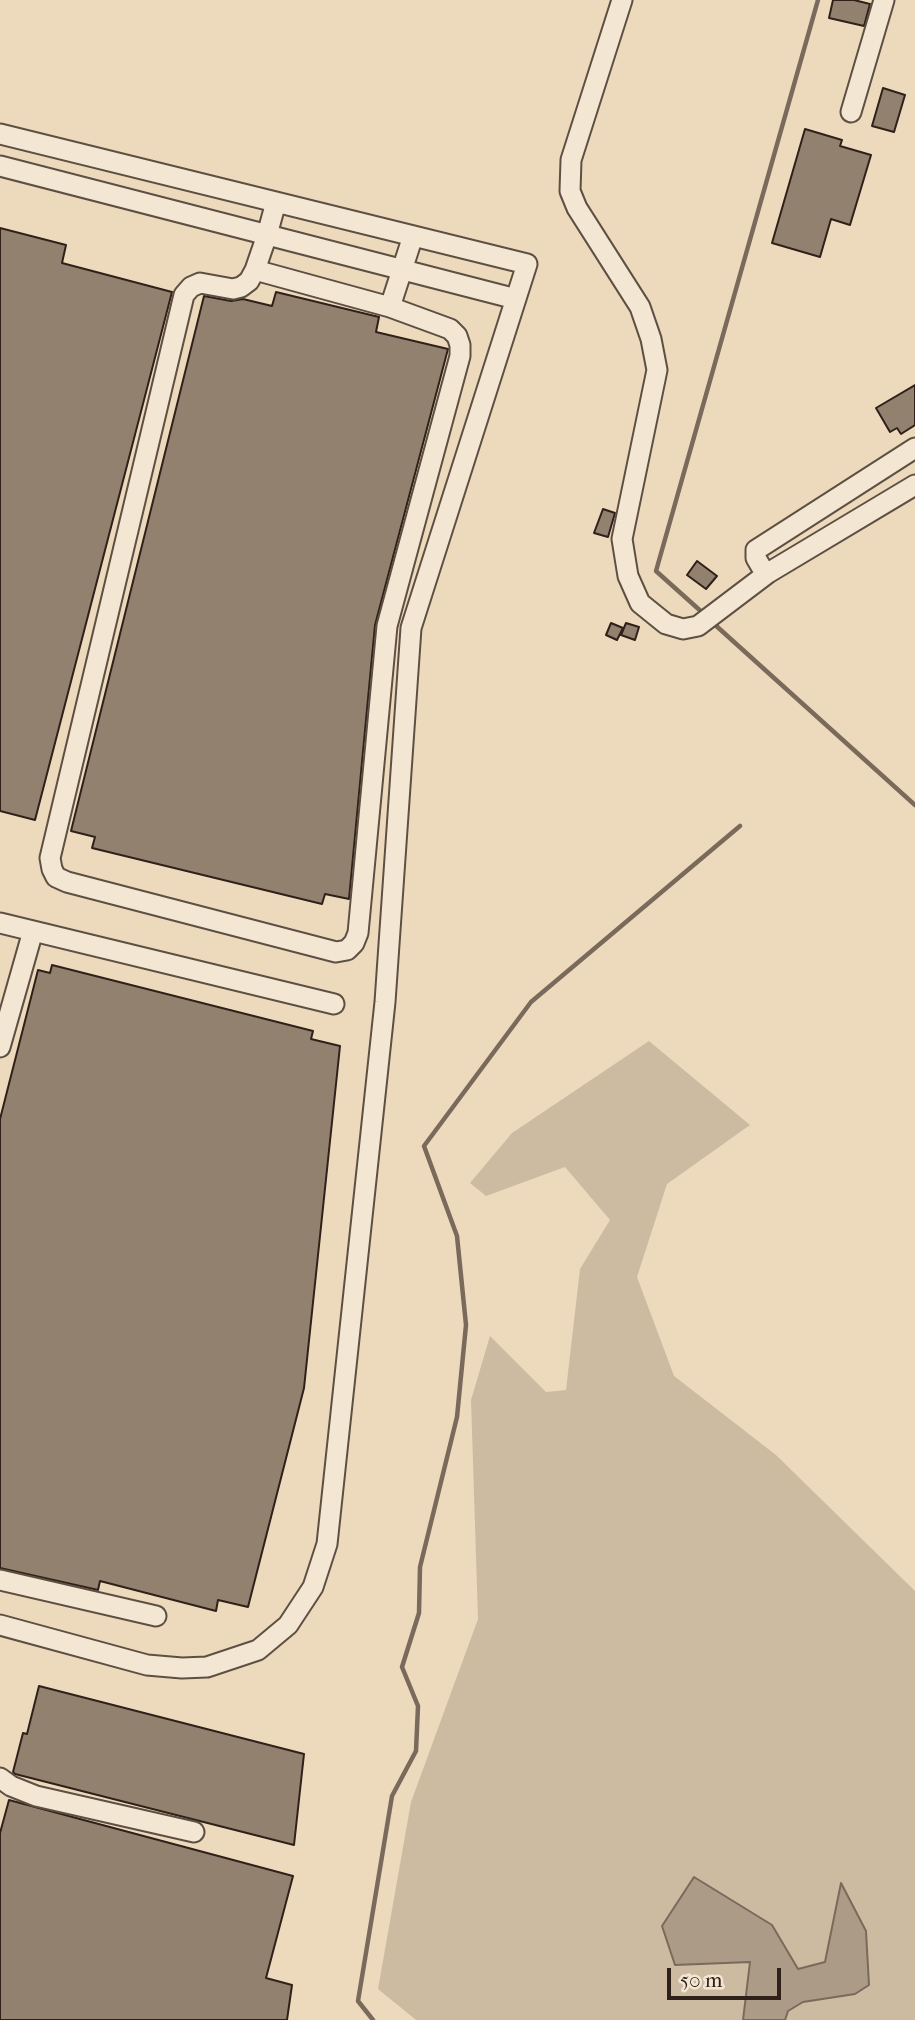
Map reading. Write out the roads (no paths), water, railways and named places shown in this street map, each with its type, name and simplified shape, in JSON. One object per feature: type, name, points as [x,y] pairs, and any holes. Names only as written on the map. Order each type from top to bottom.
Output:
[{"type":"street","points":[[622,0],[571,160],[570,191],[577,208],[640,307],[651,339],[657,370],[622,539],[628,576],[640,603],[666,624],[682,629],[698,626],[768,573],[915,485]]},
{"type":"street","points":[[851,112],[884,0]]},
{"type":"street","points":[[0,134],[527,264],[411,628],[385,1002],[327,1544],[313,1587],[288,1625],[258,1650],[207,1667],[147,1665],[0,1625]]},
{"type":"street","points":[[0,166],[516,299]]},
{"type":"street","points":[[255,271],[390,307],[450,329],[457,336],[460,345],[460,356],[387,626],[358,933],[347,950],[337,952],[67,883],[56,877],[50,858],[184,295],[191,287],[200,284],[233,289],[241,288],[249,281],[255,271],[276,202]]},
{"type":"street","points":[[390,307],[413,236]]},
{"type":"street","points":[[768,573],[755,558],[756,550],[915,448]]},
{"type":"street","points":[[0,923],[334,1004]]},
{"type":"street","points":[[0,1047],[33,931]]},
{"type":"street","points":[[0,1580],[156,1616]]},
{"type":"street","points":[[4,1788],[194,1832]]},
{"type":"waterway","points":[[704,614],[656,571],[818,0]]},
{"type":"waterway","points":[[713,623],[915,805]]},
{"type":"waterway","points":[[373,2020],[358,2001],[392,1796],[416,1751],[418,1706],[402,1667],[419,1613],[420,1567],[457,1417],[466,1325],[457,1236],[424,1146],[531,1002],[740,826]]}]
